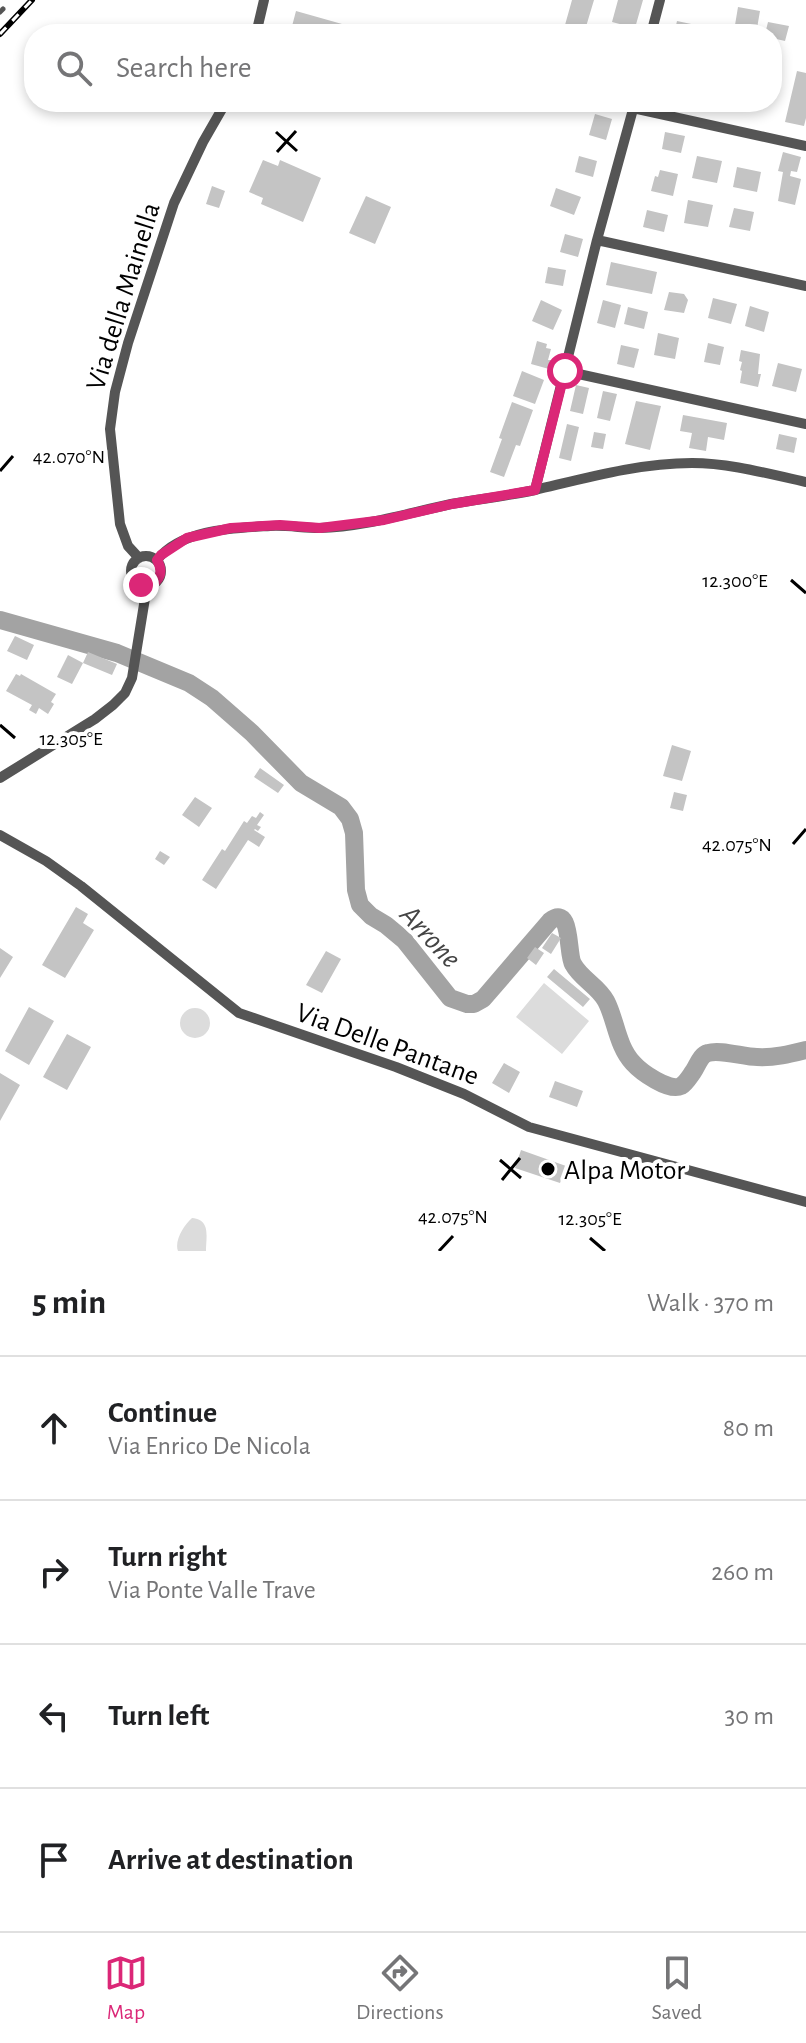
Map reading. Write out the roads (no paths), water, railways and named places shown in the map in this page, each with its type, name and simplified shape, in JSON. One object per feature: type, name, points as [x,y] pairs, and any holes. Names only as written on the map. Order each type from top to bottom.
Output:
[{"type":"street","points":[[258,24],[264,0]]},
{"type":"street","points":[[654,24],[660,0]]},
{"type":"street","name":"Via della Mainella","points":[[139,558],[128,546],[120,524],[110,429],[115,392],[174,203],[220,112]]},
{"type":"street","points":[[535,490],[632,112]]},
{"type":"street","points":[[663,112],[806,146]]},
{"type":"street","points":[[597,240],[806,286]]},
{"type":"street","points":[[565,371],[806,424]]},
{"type":"street","points":[[157,560],[187,538],[231,528],[280,525],[320,528],[384,520],[640,467],[693,463],[751,470],[806,482]]},
{"type":"street","points":[[148,556],[157,560],[161,569],[156,583],[147,586],[137,583],[132,575],[133,565],[139,558],[148,556]]},
{"type":"street","points":[[0,778],[107,710],[125,693],[132,673],[147,586]]},
{"type":"street","name":"Via Delle Pantane","points":[[0,835],[46,861],[81,886],[239,1013],[410,1072],[464,1094],[529,1127],[806,1202]]},
{"type":"waterway","name":"Arrone","points":[[0,620],[117,653],[189,683],[212,698],[301,783],[341,807],[350,819],[354,833],[356,890],[360,905],[404,940],[450,998],[467,1004],[483,999],[550,921],[557,917],[562,919],[568,932],[573,964],[606,1001],[628,1056],[637,1067],[656,1080],[670,1086],[681,1086],[708,1053],[763,1057],[806,1050]]},
{"type":"railway","points":[[0,34],[32,0]]},
{"type":"place","name":"Alpa Motor","points":[[548,1169]]}]
